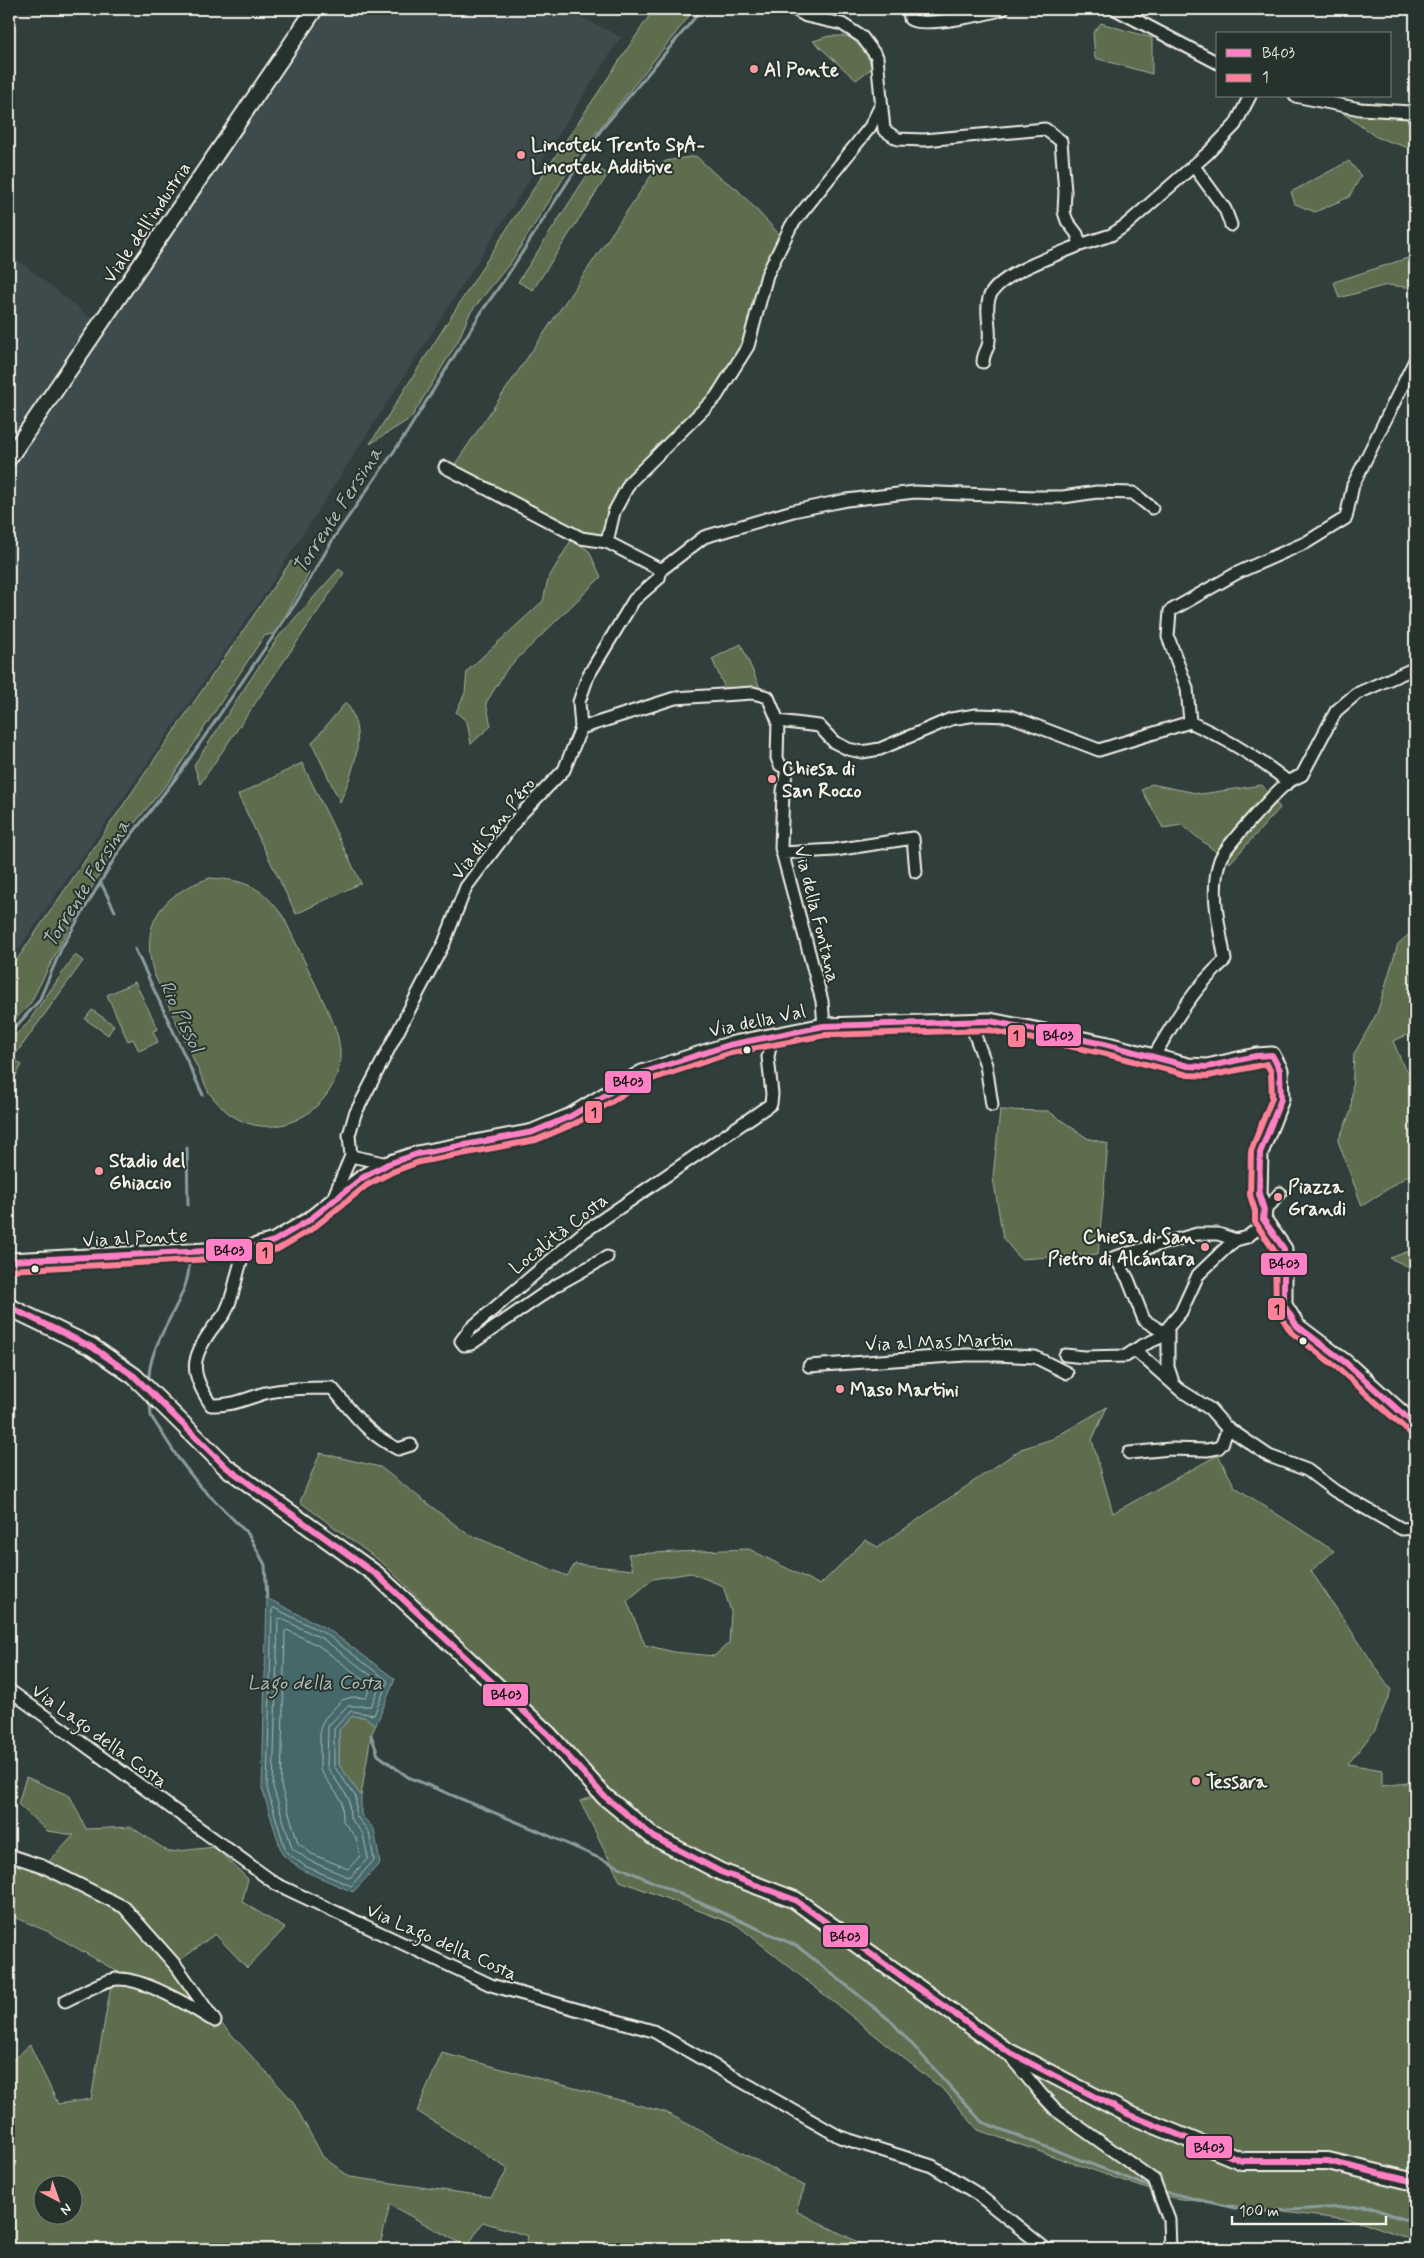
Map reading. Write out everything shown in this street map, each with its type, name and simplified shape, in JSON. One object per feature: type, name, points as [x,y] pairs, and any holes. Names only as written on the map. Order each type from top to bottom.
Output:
[{"type":"main road","points":[[9,1307],[92,1348],[134,1376],[226,1467],[377,1575],[548,1734],[604,1796],[654,1837],[721,1872],[795,1900],[1005,2050],[1128,2114],[1242,2161],[1328,2161],[1415,2182]]},
{"type":"street","name":"Viale dell'industria","points":[[9,457],[316,9]]},
{"type":"street","points":[[794,9],[806,16],[842,24],[862,37],[877,57],[884,130],[898,138],[924,140],[1045,129],[1061,141],[1066,192],[1064,212],[1067,221],[1077,234],[1080,244]]},
{"type":"street","points":[[909,9],[910,19],[918,22],[966,18],[1003,9]]},
{"type":"street","points":[[1115,9],[1216,62]]},
{"type":"street","points":[[984,362],[983,353],[990,342],[989,298],[998,284],[1015,274],[1080,244],[1111,235],[1126,225],[1235,125],[1249,98]]},
{"type":"street","points":[[1305,98],[1360,109],[1411,112],[1415,119]]},
{"type":"street","points":[[608,542],[614,512],[630,482],[716,397],[739,361],[748,346],[767,275],[791,226],[870,127],[881,105]]},
{"type":"street","points":[[1193,165],[1225,209],[1231,225]]},
{"type":"street","points":[[1190,722],[1187,688],[1168,638],[1170,611],[1237,573],[1307,542],[1346,518],[1352,485],[1415,360]]},
{"type":"street","points":[[445,467],[581,538],[608,542],[661,570]]},
{"type":"street","points":[[581,728],[579,702],[588,676],[634,600],[659,578],[661,570],[704,537],[793,511],[857,499],[915,492],[1036,497],[1063,497],[1097,492],[1133,493],[1152,508]]},
{"type":"street","points":[[1154,1056],[1182,1008],[1203,980],[1225,960],[1217,912],[1215,884],[1220,859],[1287,781],[1302,775],[1336,711],[1356,694],[1415,668]]},
{"type":"street","name":"Via della Fontana","points":[[581,728],[674,698],[753,693],[768,698],[778,721],[778,758],[780,765],[787,769],[783,791],[782,853],[822,1001],[824,1026]]},
{"type":"street","points":[[778,721],[819,726],[834,742],[848,749],[862,752],[880,749],[951,719],[976,715],[1010,716],[1099,750],[1190,722],[1250,755],[1287,781]]},
{"type":"street","name":"Via di San Péro","points":[[349,1161],[349,1134],[355,1114],[444,943],[452,917],[466,887],[521,814],[564,770],[581,728]]},
{"type":"street","points":[[782,853],[835,850],[913,838],[916,872]]},
{"type":"street","points":[[970,1022],[986,1065],[992,1105]]},
{"type":"street","name":"Via della Val","points":[[388,1164],[417,1154],[533,1132],[571,1116],[642,1073],[729,1045],[824,1026],[990,1022],[1154,1056],[1188,1066],[1207,1067],[1256,1056],[1272,1055],[1280,1070],[1281,1099],[1260,1153],[1259,1194],[1263,1213]]},
{"type":"street","name":"Località Costa","points":[[607,1257],[555,1286],[471,1344],[464,1344],[461,1341],[482,1318],[584,1232],[771,1104],[772,1094],[768,1057],[772,1037]]},
{"type":"street","points":[[349,1161],[388,1164]]},
{"type":"street","points":[[349,1161],[362,1178]]},
{"type":"street","points":[[332,1201],[349,1161]]},
{"type":"street","name":"Via al Ponte","points":[[9,1262],[206,1253],[246,1249],[274,1241],[308,1221],[362,1178],[388,1164]]},
{"type":"street","points":[[1065,1355],[1126,1356],[1159,1338],[1181,1312],[1198,1276],[1236,1240],[1247,1237],[1256,1230],[1263,1213],[1280,1193]]},
{"type":"street","points":[[1263,1213],[1284,1248],[1284,1305],[1297,1326],[1346,1363],[1415,1425]]},
{"type":"street","points":[[1166,1330],[1144,1320],[1128,1280],[1115,1257],[1197,1234],[1218,1234],[1236,1240]]},
{"type":"street","points":[[246,1249],[239,1263],[233,1294],[225,1312],[198,1350],[194,1362],[202,1391],[211,1405],[227,1406],[265,1393],[290,1389],[332,1388],[359,1422],[378,1440],[398,1449],[411,1444]]},
{"type":"street","points":[[1166,1330],[1168,1367],[1173,1382]]},
{"type":"street","points":[[1136,1351],[1180,1390],[1210,1409],[1228,1428],[1269,1456],[1307,1470],[1335,1491],[1402,1529],[1415,1528]]},
{"type":"street","name":"Via al Mas Martin","points":[[809,1366],[965,1354],[1035,1357],[1067,1373]]},
{"type":"street","points":[[1129,1453],[1212,1449],[1222,1444],[1228,1428]]},
{"type":"street","name":"Via Lago della Costa","points":[[9,1690],[276,1884],[491,1985],[653,2031],[840,2137],[932,2166],[976,2194],[1046,2249]]},
{"type":"street","points":[[9,1856],[42,1866],[124,1907],[143,1931],[177,1967],[215,2021],[177,1998],[143,1983],[113,1979],[65,2000]]},
{"type":"street","points":[[1005,2050],[1057,2111],[1132,2162],[1155,2182],[1168,2220],[1170,2249]]},
{"type":"shaded area","points":[[327,9],[564,9],[621,37],[268,589],[9,963],[9,253],[105,329]]},
{"type":"green space","points":[[654,9],[693,9],[576,158],[511,262],[470,313],[458,341],[411,418],[370,444],[510,224]]},
{"type":"green space","points":[[1101,23],[1152,38],[1152,74],[1095,58],[1093,33]]},
{"type":"green space","points":[[829,36],[849,36],[866,52],[872,68],[856,80],[813,41]]},
{"type":"green space","points":[[1415,111],[1415,150],[1376,137],[1344,114]]},
{"type":"green space","points":[[696,156],[715,174],[737,189],[781,236],[746,345],[714,395],[641,468],[606,540],[582,536],[453,467],[657,167],[666,161]]},
{"type":"green space","points":[[1349,161],[1361,176],[1349,197],[1315,212],[1295,204],[1291,192]]},
{"type":"green space","points":[[593,166],[608,174],[533,290],[518,282]]},
{"type":"green space","points":[[1415,251],[1415,288],[1387,285],[1339,298],[1334,282],[1411,257]]},
{"type":"green space","points":[[572,539],[589,551],[601,577],[507,669],[486,703],[491,726],[471,744],[467,722],[456,712],[465,693],[467,671],[543,601],[548,579]]},
{"type":"green space","points":[[291,561],[309,573],[276,633],[264,636],[171,779],[115,847],[73,920],[30,1004],[9,1026],[9,971]]},
{"type":"green space","points":[[339,569],[344,573],[200,784],[194,765],[279,636]]},
{"type":"green space","points":[[741,644],[761,690],[728,695],[712,659]]},
{"type":"green space","points":[[346,702],[353,714],[357,739],[354,765],[340,802],[312,743]]},
{"type":"green space","points":[[302,763],[361,883],[296,914],[238,795]]},
{"type":"green space","points":[[1151,784],[1201,794],[1262,785],[1280,808],[1230,863],[1182,825],[1163,828],[1142,790]]},
{"type":"green space","points":[[210,878],[244,883],[261,892],[276,907],[284,918],[335,1028],[340,1051],[338,1069],[332,1086],[322,1100],[309,1112],[293,1121],[276,1126],[258,1126],[235,1118],[219,1105],[209,1093],[154,974],[150,956],[150,940],[152,925],[158,913],[167,902],[179,893]]},
{"type":"green space","points":[[1415,929],[1415,1032],[1393,1041],[1403,1065],[1415,1080],[1415,1171],[1362,1206],[1338,1141],[1351,1111],[1354,1054],[1377,1013],[1398,944]]},
{"type":"green space","points":[[75,955],[83,961],[13,1058],[22,1065],[9,1087],[9,1041],[26,1025]]},
{"type":"green space","points":[[135,982],[158,1029],[153,1031],[158,1042],[139,1051],[133,1039],[128,1041],[107,995]]},
{"type":"green space","points":[[92,1010],[114,1025],[108,1035],[85,1019]]},
{"type":"green space","points":[[1000,1110],[1048,1111],[1087,1138],[1108,1144],[1098,1254],[1020,1259],[1003,1238],[993,1177]]},
{"type":"green space","points":[[1415,1249],[1415,1270],[1390,1258]]},
{"type":"green space","points":[[1107,1407],[1092,1440],[1113,1513],[1218,1455],[1235,1487],[1334,1551],[1311,1571],[1391,1690],[1375,1730],[1348,1764],[1382,1770],[1382,1786],[1415,1782],[1415,2241],[1363,2222],[1173,2198],[978,2130],[945,2091],[737,1925],[620,1881],[580,1801],[613,1791],[384,1564],[300,1502],[320,1453],[380,1467],[466,1533],[567,1576],[575,1564],[633,1570],[628,1554],[749,1549],[820,1585],[865,1540],[878,1547],[1021,1449],[1052,1439]],"holes":[[[691,1573],[723,1586],[731,1612],[729,1643],[714,1656],[674,1652],[645,1645],[627,1601],[653,1579]]]},
{"type":"green space","points":[[352,1716],[365,1717],[376,1725],[371,1735],[361,1796],[339,1765],[339,1730]]},
{"type":"green space","points":[[26,1777],[70,1796],[86,1829],[131,1827],[169,1852],[215,1847],[248,1879],[242,1902],[285,1928],[247,1968],[215,1934],[170,1968],[292,2100],[323,2157],[350,2177],[491,2197],[508,2169],[417,2111],[442,2053],[665,2112],[805,2186],[796,2211],[872,2249],[525,2249],[528,2236],[483,2222],[467,2247],[390,2205],[379,2249],[9,2249],[9,2063],[30,2045],[58,2104],[91,2099],[110,1991],[118,1972],[49,1932],[9,1915],[9,1860],[39,1872],[74,1835],[47,1831],[18,1804]]},
{"type":"water","name":"Lago della Costa","points":[[267,1598],[329,1630],[395,1679],[376,1725],[365,1717],[352,1716],[339,1730],[339,1765],[361,1796],[361,1815],[374,1829],[380,1863],[353,1892],[302,1870],[282,1854],[262,1788]]},
{"type":"waterway","name":"Torrente Fersina","points":[[9,1034],[39,1001],[62,947],[119,851],[179,774],[296,603],[335,536],[406,434],[484,308],[507,276],[601,130],[702,9]]},
{"type":"waterway","name":"Rio Pissol","points":[[101,883],[115,911]]},
{"type":"waterway","name":"Rio Pissol","points":[[135,949],[203,1095]]},
{"type":"waterway","name":"Rio Pissol","points":[[187,1148],[188,1205]]},
{"type":"waterway","name":"Rio Pissol","points":[[149,1382],[154,1351],[182,1292],[189,1265]]},
{"type":"waterway","name":"Rio Pissol","points":[[150,1401],[151,1416],[178,1458],[199,1485],[249,1535],[265,1565],[267,1598]]},
{"type":"waterway","points":[[371,1735],[378,1755],[408,1777],[536,1830],[797,1946],[891,2021],[982,2122],[1153,2188]]},
{"type":"waterway","points":[[1161,2191],[1252,2212],[1366,2206],[1415,2223]]},
{"type":"transit line","name":"B403","points":[[9,1261],[246,1249],[274,1241],[308,1221],[362,1178],[388,1164],[417,1154],[533,1132],[571,1116],[642,1073],[729,1045],[824,1026],[990,1021],[1104,1044],[1188,1066],[1207,1067],[1256,1056],[1272,1055],[1280,1070],[1281,1099],[1260,1153],[1259,1194],[1264,1210],[1263,1219],[1284,1249],[1284,1305],[1297,1326],[1346,1363],[1415,1425]]},
{"type":"transit line","name":"1","points":[[9,1270],[248,1257],[278,1249],[312,1229],[367,1185],[392,1172],[419,1162],[536,1140],[576,1123],[646,1081],[731,1053],[825,1035],[989,1030],[1102,1053],[1188,1075],[1208,1076],[1267,1064],[1271,1072],[1272,1098],[1251,1151],[1250,1195],[1255,1211],[1255,1222],[1275,1252],[1276,1308],[1291,1332],[1340,1370],[1409,1432]]},
{"type":"transit line","name":"B403","points":[[9,1307],[92,1347],[134,1376],[226,1467],[377,1575],[548,1734],[604,1796],[654,1837],[721,1872],[795,1900],[1005,2050],[1128,2114],[1242,2161],[1328,2161],[1415,2182]]},
{"type":"place","name":"Al Ponte","points":[[754,69]]},
{"type":"place","name":"Lincotek Trento SpA- Lincotek Additive","points":[[521,155]]},
{"type":"place","name":"Chiesa di San Rocco","points":[[772,779]]},
{"type":"place","name":"Stadio del Ghiaccio","points":[[99,1171]]},
{"type":"place","name":"Piazza Grandi","points":[[1278,1197]]},
{"type":"place","name":"Chiesa di San Pietro di Alcántara","points":[[1205,1247]]},
{"type":"place","name":"Maso Martini","points":[[840,1389]]},
{"type":"place","name":"Tessara","points":[[1196,1781]]}]
